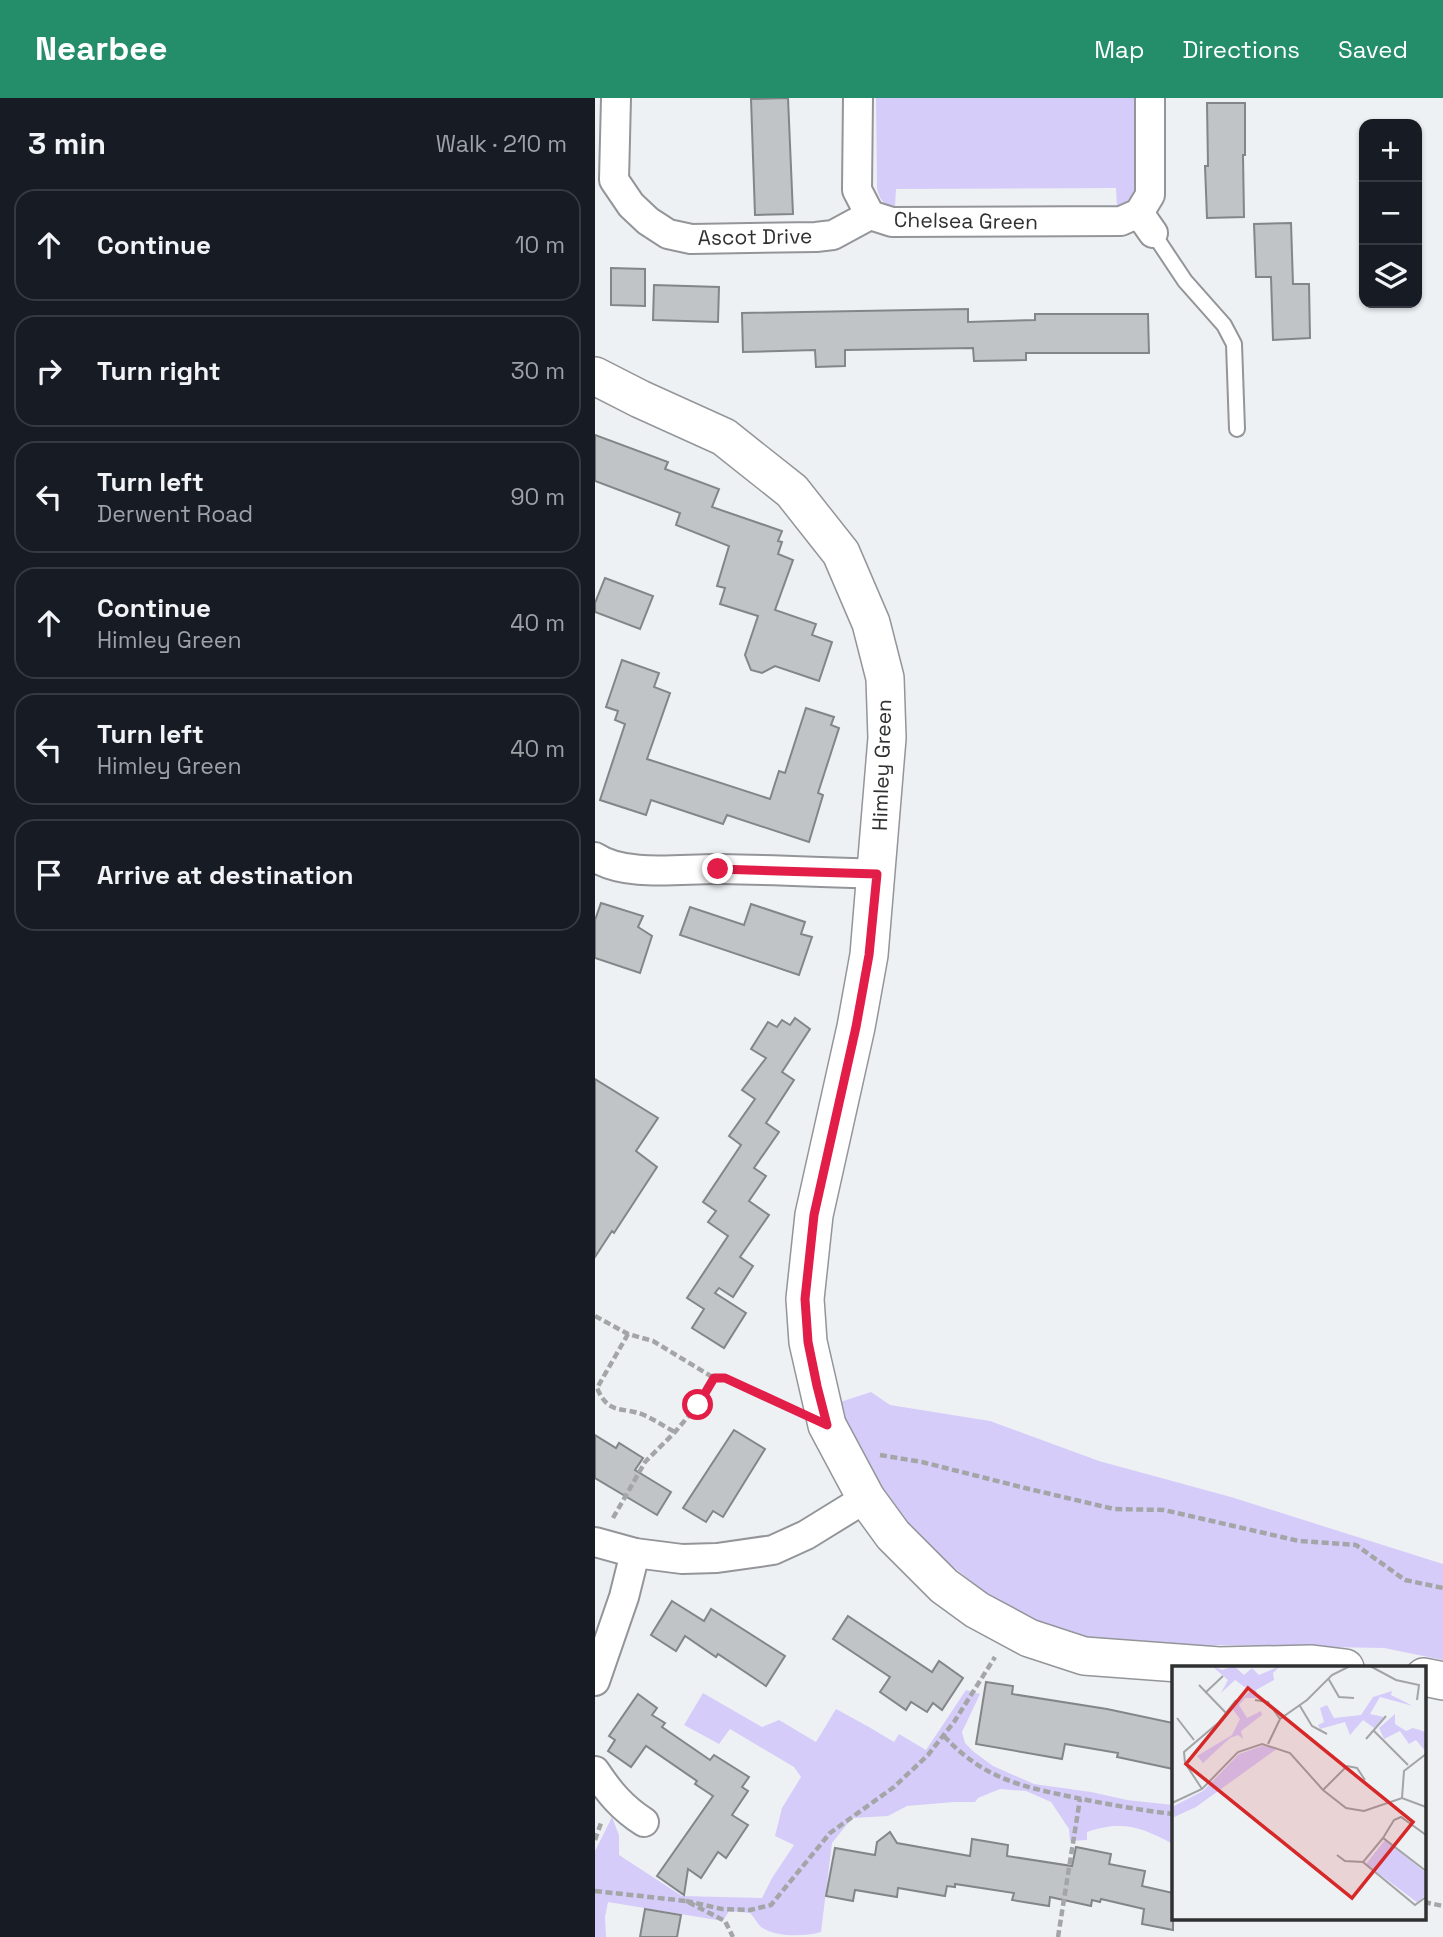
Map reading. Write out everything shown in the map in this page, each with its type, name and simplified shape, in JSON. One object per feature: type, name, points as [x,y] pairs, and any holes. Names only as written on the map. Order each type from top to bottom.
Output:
[{"type":"street","name":"Ascot Drive","points":[[616,98],[614,180],[631,205],[648,221],[668,234],[691,239],[815,237],[833,235],[870,215]]},
{"type":"street","name":"Chelsea Green","points":[[858,98],[857,190],[870,215],[892,222],[1146,223]]},
{"type":"street","points":[[1146,223],[1150,195],[1150,98]]},
{"type":"street","name":"Himley Green","points":[[595,376],[724,436],[792,491],[841,553],[871,623],[885,678],[887,738],[869,955],[856,1027],[814,1215],[805,1299],[808,1342],[817,1386],[834,1438],[866,1498],[893,1535],[944,1586],[977,1610],[1029,1638],[1084,1656],[1219,1666],[1328,1666]]},
{"type":"street","points":[[595,857],[606,865],[640,870],[718,869],[877,874]]},
{"type":"street","points":[[597,1543],[635,1553],[682,1559],[773,1550],[806,1535],[866,1498]]},
{"type":"street","points":[[595,1681],[624,1597],[635,1553]]},
{"type":"street","points":[[1425,1677],[1443,1681]]},
{"type":"street","points":[[595,1771],[626,1810],[644,1822]]},
{"type":"lane","points":[[1146,223],[1185,281],[1224,326],[1234,344],[1237,429]]},
{"type":"path","points":[[595,1317],[628,1334],[653,1341],[714,1378],[725,1378],[865,1453],[922,1462],[1114,1509],[1164,1510],[1299,1541],[1356,1545],[1405,1580],[1443,1588]]},
{"type":"path","points":[[628,1334],[597,1388],[603,1400],[617,1409],[642,1414],[675,1432]]},
{"type":"path","points":[[597,1543],[645,1462],[698,1405],[714,1378]]},
{"type":"path","points":[[595,1891],[731,1909],[750,1910],[771,1905],[830,1833],[894,1787],[928,1755],[944,1736],[993,1661],[1010,1628]]},
{"type":"path","points":[[944,1736],[976,1764],[1030,1789],[1115,1806],[1172,1814]]},
{"type":"path","points":[[1058,1937],[1080,1799]]},
{"type":"path","points":[[686,1901],[725,1921],[733,1937]]},
{"type":"path","points":[[1425,1902],[1443,1906]]},
{"type":"shaded area","points":[[876,98],[1136,98],[1136,189],[1121,206],[1117,206],[1116,188],[896,189],[895,207],[885,204],[877,188]]},
{"type":"shaded area","points":[[871,1392],[890,1405],[990,1421],[1099,1461],[1231,1497],[1443,1564],[1443,1660],[1384,1648],[1218,1645],[1157,1650],[1090,1638],[1037,1621],[987,1594],[935,1552],[909,1526],[884,1494],[850,1434],[837,1403]]},
{"type":"shaded area","points":[[966,1690],[980,1694],[962,1732],[965,1743],[974,1752],[993,1766],[1034,1784],[1172,1805],[1172,1844],[1151,1833],[1122,1826],[1100,1828],[1087,1832],[1087,1840],[1070,1841],[1069,1829],[1051,1802],[1026,1791],[1000,1789],[978,1798],[975,1802],[907,1806],[888,1816],[852,1818],[832,1843],[821,1932],[806,1935],[774,1933],[761,1927],[750,1913],[729,1911],[723,1921],[608,1902],[605,1917],[606,1937],[595,1937],[595,1851],[612,1817],[619,1835],[619,1855],[682,1896],[762,1898],[794,1845],[775,1836],[782,1808],[801,1777],[794,1767],[730,1729],[719,1744],[684,1725],[703,1693],[762,1727],[779,1720],[816,1742],[836,1709],[894,1742],[899,1734],[926,1750]]},
{"type":"building","points":[[788,98],[793,214],[755,215],[751,99]]},
{"type":"building","points":[[1207,103],[1245,103],[1244,217],[1207,218]]},
{"type":"building","points":[[1291,223],[1293,284],[1309,284],[1310,338],[1273,340],[1271,277],[1256,277],[1254,224]]},
{"type":"building","points":[[611,268],[645,269],[645,306],[611,305]]},
{"type":"building","points":[[654,285],[719,287],[718,322],[653,320]]},
{"type":"building","points":[[968,309],[968,322],[1035,320],[1035,314],[1148,314],[1149,353],[1026,353],[1026,360],[974,361],[973,348],[845,350],[845,366],[816,367],[815,350],[743,352],[742,313]]},
{"type":"building","points":[[595,435],[668,462],[665,469],[719,489],[712,507],[782,531],[778,541],[782,542],[778,554],[793,560],[775,610],[816,624],[812,635],[832,642],[819,681],[775,666],[762,673],[751,670],[745,655],[758,616],[720,604],[725,588],[717,586],[729,546],[676,525],[680,513],[595,481]]},
{"type":"building","points":[[605,578],[653,596],[640,629],[595,612],[595,603]]},
{"type":"building","points":[[622,660],[659,673],[654,687],[670,693],[647,759],[770,799],[779,771],[785,773],[806,708],[834,717],[831,725],[839,728],[818,793],[823,795],[809,842],[727,815],[723,824],[651,800],[646,815],[600,800],[625,724],[615,720],[618,711],[606,707]]},
{"type":"building","points":[[601,903],[643,916],[638,927],[652,936],[640,973],[595,958],[595,920]]},
{"type":"building","points":[[751,904],[805,922],[801,934],[812,937],[799,975],[680,935],[690,907],[744,925]]},
{"type":"building","points":[[795,1018],[810,1029],[782,1072],[794,1080],[766,1123],[779,1132],[754,1168],[766,1176],[749,1201],[769,1215],[740,1257],[753,1266],[733,1297],[719,1288],[715,1293],[746,1313],[724,1348],[692,1328],[704,1309],[687,1298],[728,1236],[708,1222],[716,1211],[703,1202],[741,1145],[729,1136],[755,1099],[742,1090],[766,1058],[751,1049],[768,1022],[777,1027],[782,1020],[790,1025]]},
{"type":"building","points":[[595,1079],[658,1118],[636,1151],[657,1167],[595,1257]]},
{"type":"building","points":[[734,1430],[765,1449],[723,1517],[713,1511],[706,1522],[683,1508]]},
{"type":"building","points":[[595,1435],[616,1448],[619,1443],[643,1458],[635,1470],[671,1492],[657,1515],[595,1478]]},
{"type":"building","points":[[672,1601],[704,1621],[711,1609],[785,1656],[766,1686],[685,1636],[676,1651],[651,1635]]},
{"type":"building","points":[[848,1616],[932,1672],[939,1661],[963,1678],[942,1710],[933,1703],[927,1712],[911,1702],[906,1710],[880,1692],[890,1677],[833,1639]]},
{"type":"building","points":[[986,1682],[1013,1686],[1012,1694],[1172,1723],[1172,1769],[1117,1757],[1118,1753],[1065,1744],[1062,1759],[976,1744]]},
{"type":"building","points":[[638,1694],[657,1708],[652,1715],[665,1723],[662,1727],[710,1760],[714,1755],[749,1777],[742,1787],[748,1791],[732,1815],[748,1825],[726,1858],[718,1852],[701,1878],[688,1869],[684,1895],[657,1876],[713,1796],[695,1784],[697,1781],[646,1746],[631,1767],[608,1751],[615,1740],[609,1736]]},
{"type":"building","points":[[890,1832],[897,1843],[970,1856],[972,1839],[1008,1845],[1007,1856],[1072,1866],[1076,1847],[1111,1854],[1109,1864],[1145,1871],[1142,1886],[1172,1893],[1173,1930],[1142,1924],[1144,1909],[1101,1899],[1100,1902],[1092,1900],[1091,1906],[1050,1897],[1049,1906],[1012,1900],[1014,1893],[955,1884],[955,1887],[947,1886],[945,1896],[898,1888],[897,1897],[855,1890],[853,1901],[826,1896],[835,1848],[875,1855],[877,1842]]},
{"type":"building","points":[[645,1909],[681,1915],[677,1937],[640,1937]]},
{"type":"route","points":[[698,1405],[714,1378],[725,1378],[827,1425],[808,1342],[805,1299],[814,1215],[856,1027],[869,955],[877,874],[718,869]]}]
